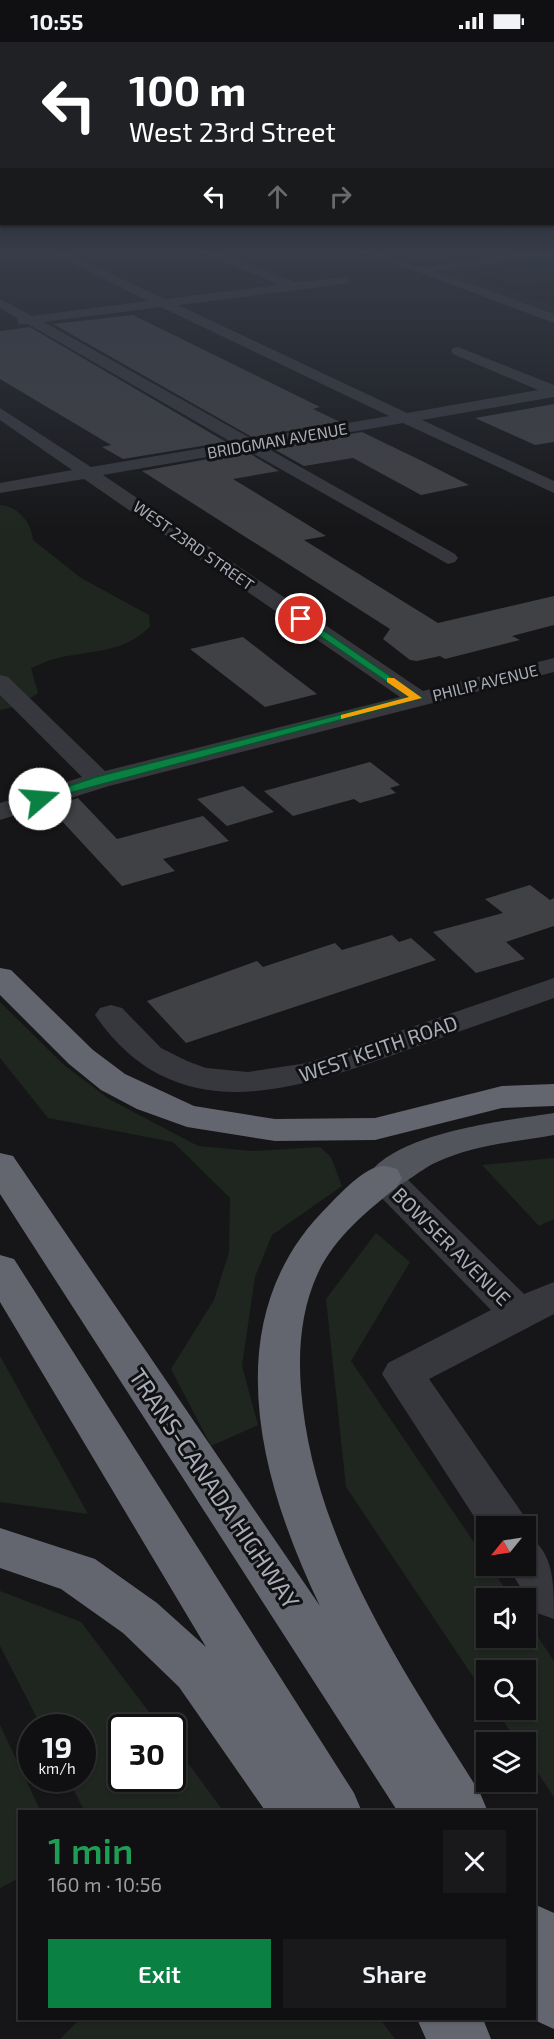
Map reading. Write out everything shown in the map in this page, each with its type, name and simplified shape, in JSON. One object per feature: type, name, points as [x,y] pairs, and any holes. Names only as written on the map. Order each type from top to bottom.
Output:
[{"type":"highway","points":[[0,977],[81,1057],[97,1069],[149,1101],[187,1116],[275,1130],[375,1129],[502,1097],[554,1095]]},
{"type":"highway","name":"TRANS-CANADA HIGHWAY","points":[[0,1165],[428,1810]]},
{"type":"highway","points":[[384,1178],[350,1204],[321,1236],[297,1276],[283,1317],[278,1365],[281,1413],[293,1474],[316,1548],[402,1713],[461,1810]]},
{"type":"highway","points":[[0,1269],[334,1810]]},
{"type":"highway","points":[[0,1548],[78,1574],[140,1618],[197,1671],[297,1810]]},
{"type":"highway","points":[[536,1937],[554,1970]]},
{"type":"highway","points":[[536,1973],[554,2000]]},
{"type":"highway","points":[[448,2020],[461,2039]]},
{"type":"highway","points":[[464,2020],[475,2039]]},
{"type":"main road","points":[[384,1178],[422,1154],[459,1140],[554,1124]]},
{"type":"street","points":[[74,345],[448,558]]},
{"type":"street","points":[[251,345],[554,488]]},
{"type":"street","points":[[458,351],[554,391]]},
{"type":"street","name":"BRIDGMAN AVENUE","points":[[0,488],[554,391]]},
{"type":"street","name":"WEST 23RD STREET","points":[[0,413],[417,698]]},
{"type":"street","name":"PHILIP AVENUE","points":[[0,812],[100,780],[554,665]]},
{"type":"street","points":[[0,682],[100,780]]},
{"type":"street","name":"WEST KEITH ROAD","points":[[111,1015],[149,1055],[166,1064],[201,1078],[248,1083],[313,1072],[554,987]]},
{"type":"street","name":"BOWSER AVENUE","points":[[384,1178],[536,1305],[402,1374],[499,1516]]},
{"type":"street","points":[[536,1571],[554,1598]]},
{"type":"shaded area","points":[[0,505],[13,508],[18,512],[30,527],[33,540],[81,578],[149,615],[150,626],[141,635],[119,646],[54,659],[31,668],[38,693],[19,706],[0,710]]},
{"type":"shaded area","points":[[0,1002],[64,1065],[109,1099],[198,1146],[252,1151],[320,1147],[331,1157],[342,1186],[272,1235],[255,1277],[242,1366],[258,1425],[211,1446],[171,1369],[214,1300],[229,1252],[230,1198],[173,1142],[48,1118],[0,1058]]},
{"type":"shaded area","points":[[554,1158],[554,1219],[539,1226],[482,1165]]},
{"type":"shaded area","points":[[376,1233],[410,1262],[351,1361],[476,1545],[476,1576],[497,1576],[505,1588],[476,1588],[476,1648],[536,1648],[536,1634],[554,1661],[554,1797],[536,1770],[536,1732],[511,1732],[503,1720],[536,1720],[536,1660],[476,1660],[476,1681],[346,1487],[326,1299]]},
{"type":"shaded area","points":[[0,1356],[88,1514],[0,1502]]},
{"type":"shaded area","points":[[0,1591],[81,1622],[150,1714],[108,1714],[108,1792],[186,1792],[186,1761],[223,1810],[84,1810],[75,1792],[96,1792],[96,1714],[35,1714],[0,1646]]},
{"type":"shaded area","points":[[0,1725],[18,1763],[18,1792],[32,1792],[40,1810],[18,1810],[18,1879],[0,1888]]},
{"type":"shaded area","points":[[79,2020],[381,2020],[395,2039],[60,2039]]},
{"type":"building","points":[[0,345],[61,345],[226,442],[123,459],[102,447],[111,445],[0,379]]},
{"type":"building","points":[[90,345],[194,345],[320,407],[313,409],[340,422],[252,437]]},
{"type":"building","points":[[554,404],[554,442],[535,445],[475,418]]},
{"type":"building","points":[[362,432],[469,485],[421,495],[353,458],[304,466],[272,448]]},
{"type":"building","points":[[247,452],[279,471],[233,479],[326,536],[304,540],[438,623],[554,596],[554,625],[512,636],[520,640],[445,659],[440,656],[417,661],[410,660],[383,639],[390,629],[142,471]]},
{"type":"building","points":[[243,637],[317,694],[265,707],[190,649]]},
{"type":"building","points":[[370,762],[400,785],[390,788],[396,793],[360,803],[354,799],[293,816],[264,791]]},
{"type":"building","points":[[243,786],[274,812],[227,826],[197,799]]},
{"type":"building","points":[[78,798],[117,839],[203,816],[229,841],[163,859],[175,871],[122,886],[49,807]]},
{"type":"building","points":[[530,885],[550,900],[554,898],[554,926],[506,942],[525,959],[476,973],[433,932],[503,913],[485,899]]},
{"type":"building","points":[[392,935],[399,942],[411,938],[436,960],[186,1043],[147,1001],[257,961],[263,967],[335,943],[342,950]]},
{"type":"slow traffic","points":[[345,717],[417,698],[391,680]]},
{"type":"route","points":[[40,799],[100,780],[417,698],[301,619]]}]
